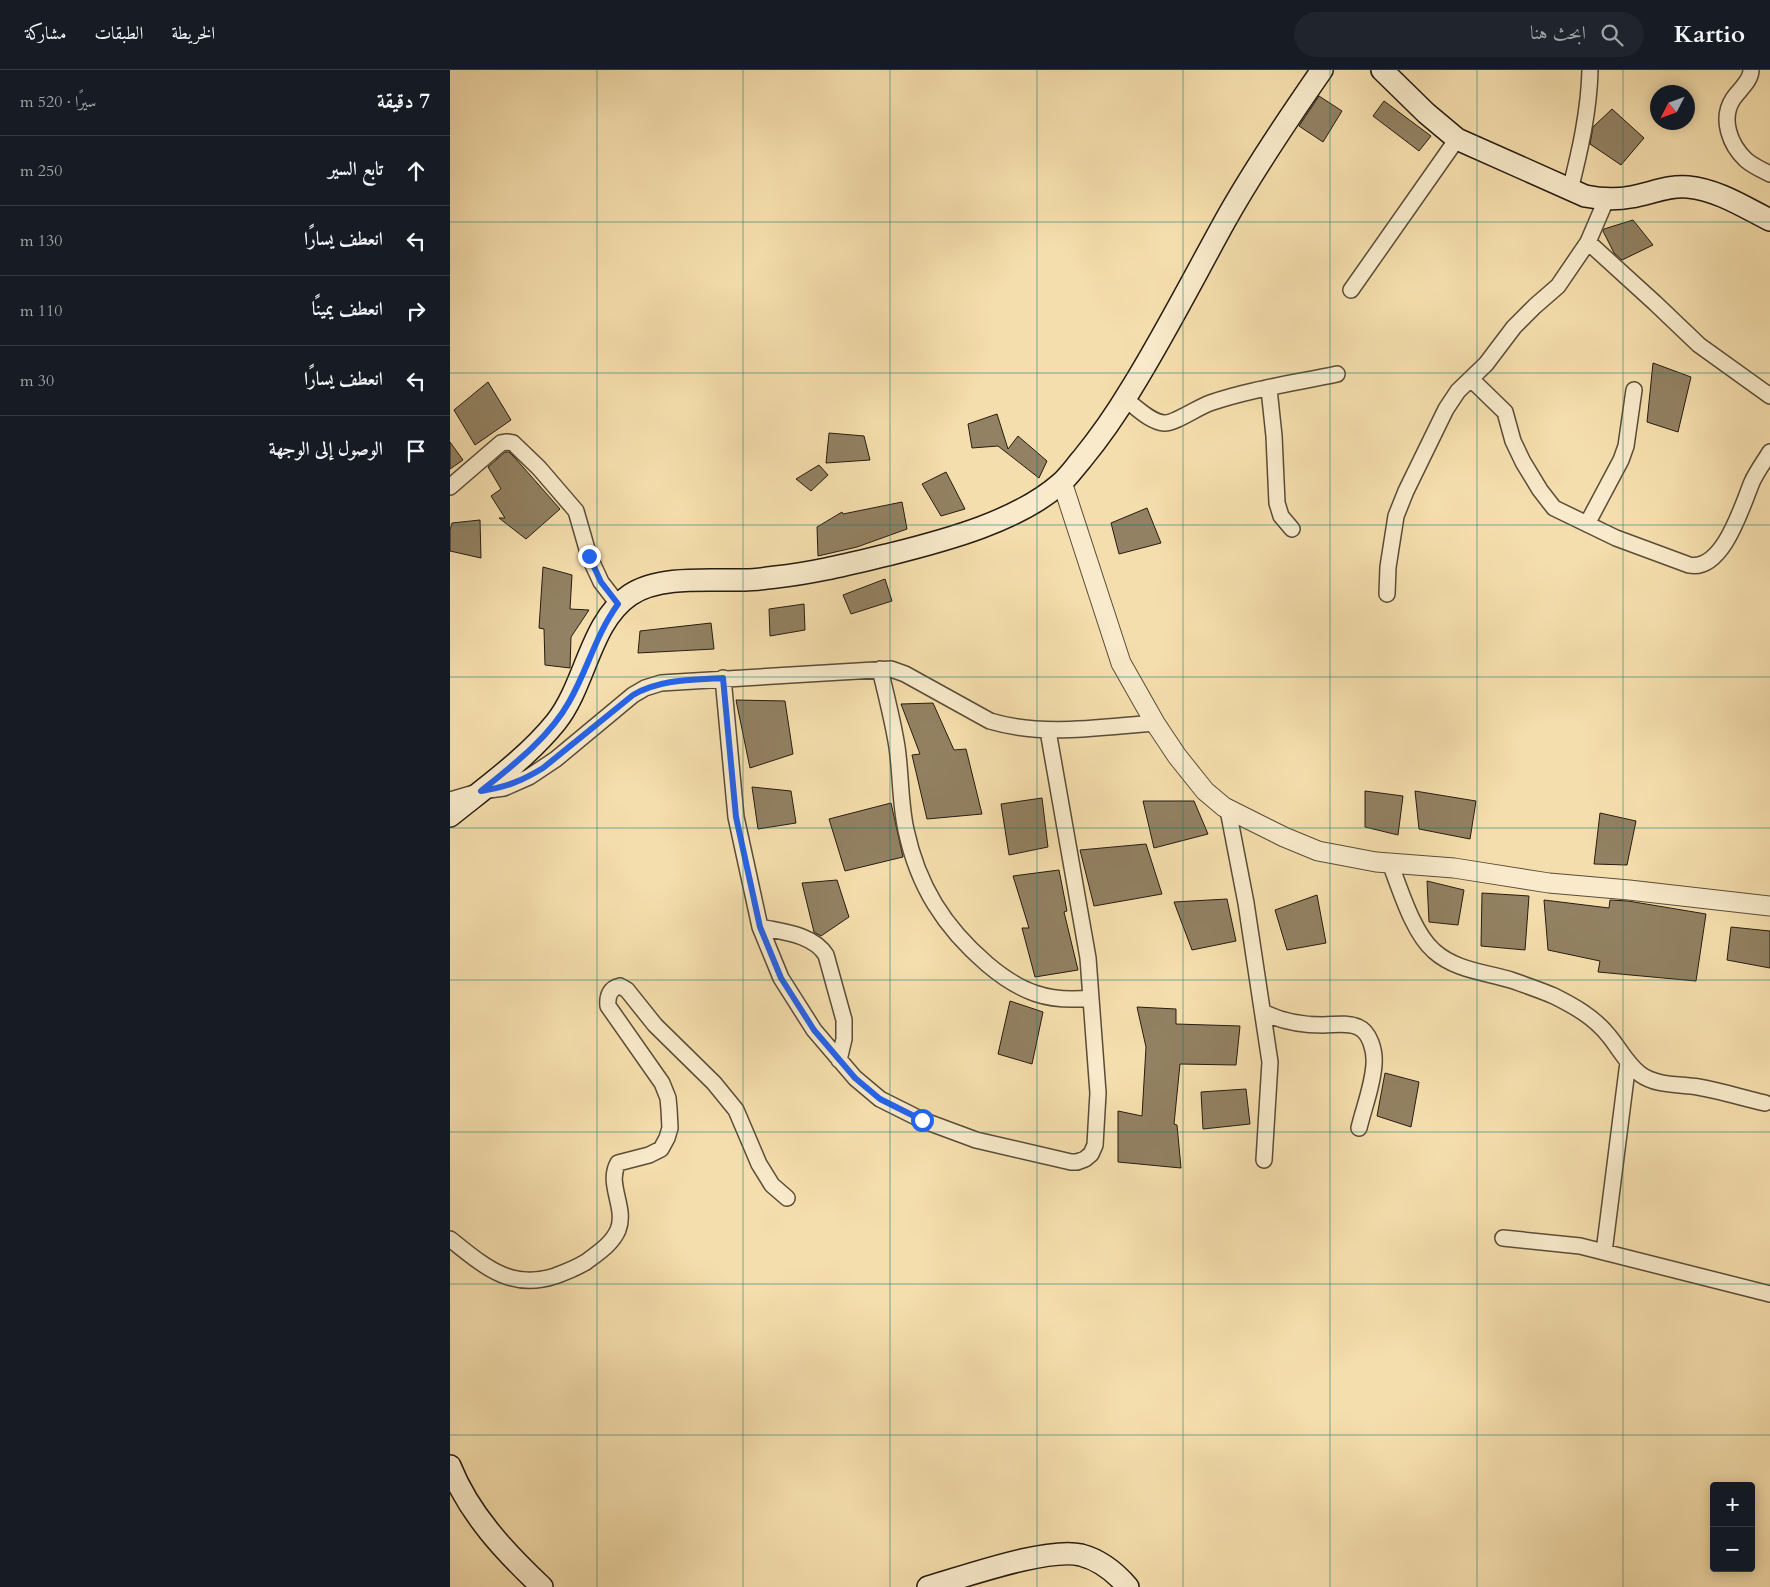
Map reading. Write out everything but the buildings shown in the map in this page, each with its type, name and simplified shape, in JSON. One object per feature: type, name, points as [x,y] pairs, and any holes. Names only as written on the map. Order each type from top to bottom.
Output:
[{"type":"main road","points":[[450,816],[526,752],[556,722],[569,702],[601,629],[618,604],[643,588],[658,584],[780,577],[828,569],[939,541],[975,529],[1031,504],[1062,482],[1107,429],[1154,351],[1232,208],[1268,149],[1322,70]]},
{"type":"main road","points":[[1382,70],[1426,113],[1457,139],[1585,196],[1606,200],[1631,197],[1659,189],[1687,187],[1731,200],[1770,220]]},
{"type":"main road","points":[[450,1466],[475,1513],[511,1558],[542,1587]]},
{"type":"main road","points":[[928,1587],[1017,1562],[1066,1554],[1081,1555],[1101,1564],[1119,1576],[1128,1587]]},
{"type":"street","points":[[1570,190],[1582,138],[1590,70]]},
{"type":"street","points":[[1751,70],[1750,78],[1731,102],[1727,122],[1729,134],[1735,147],[1745,159],[1755,167],[1770,174]]},
{"type":"street","points":[[1351,290],[1457,139]]},
{"type":"street","points":[[1387,594],[1388,567],[1396,516],[1446,408],[1458,391],[1479,372],[1524,316],[1558,286],[1588,242],[1606,200]]},
{"type":"street","points":[[1588,242],[1655,302],[1699,345],[1770,396]]},
{"type":"street","points":[[1125,399],[1152,418],[1168,423],[1208,404],[1337,374]]},
{"type":"street","points":[[1471,379],[1505,412],[1513,441],[1520,456],[1554,508],[1616,538],[1689,566],[1703,565],[1717,552],[1733,529],[1753,480],[1770,452]]},
{"type":"street","points":[[1269,389],[1274,436],[1277,502],[1281,516],[1292,530]]},
{"type":"street","points":[[1587,524],[1621,460],[1626,446],[1634,390]]},
{"type":"street","points":[[450,487],[501,443],[513,443],[539,468],[576,511],[589,556],[601,582],[618,604]]},
{"type":"street","points":[[1062,482],[1121,663],[1155,723],[1177,756],[1205,791],[1228,810],[1318,851],[1390,863],[1454,868],[1549,883],[1770,906]]},
{"type":"street","points":[[880,669],[897,748],[905,829],[923,883],[947,924],[973,953],[998,973],[1027,990],[1040,996],[1062,1000],[1091,998]]},
{"type":"street","points":[[450,800],[481,791],[504,788],[529,777],[543,768],[633,695],[645,688],[661,683],[891,669],[905,674],[990,721],[1018,728],[1048,731],[1155,723]]},
{"type":"street","points":[[723,678],[736,817],[760,927],[781,978],[814,1030],[855,1078],[880,1099],[922,1120],[976,1140],[1078,1162],[1091,1154],[1095,1146],[1098,1093],[1088,958],[1048,731]]},
{"type":"street","points":[[1228,810],[1246,903],[1270,1062],[1264,1160]]},
{"type":"street","points":[[1390,863],[1421,936],[1433,951],[1455,966],[1511,980],[1552,996],[1584,1012],[1608,1034],[1628,1062],[1640,1074],[1651,1080],[1698,1087],[1765,1103]]},
{"type":"street","points":[[760,927],[813,942],[821,947],[826,955],[844,1020],[844,1039],[839,1060]]},
{"type":"street","points":[[450,1238],[479,1262],[517,1281],[534,1281],[569,1271],[597,1254],[613,1238],[618,1229],[620,1218],[613,1178],[618,1163],[657,1152],[663,1147],[670,1128],[668,1098],[662,1083],[608,1006],[610,992],[620,986],[627,990],[655,1025],[714,1083],[736,1110],[759,1164],[772,1185],[787,1198]]},
{"type":"street","points":[[1263,1012],[1278,1020],[1297,1024],[1353,1025],[1364,1031],[1371,1042],[1374,1052],[1374,1064],[1358,1128]]},
{"type":"street","points":[[1604,1252],[1628,1062]]},
{"type":"street","points":[[1503,1238],[1580,1246],[1770,1294]]},
{"type":"route","points":[[589,556],[601,582],[618,604],[601,629],[569,702],[556,722],[526,752],[481,791],[504,788],[529,777],[556,759],[633,695],[645,688],[661,683],[723,678],[736,817],[760,927],[781,978],[814,1030],[855,1078],[880,1099],[922,1120]]}]
